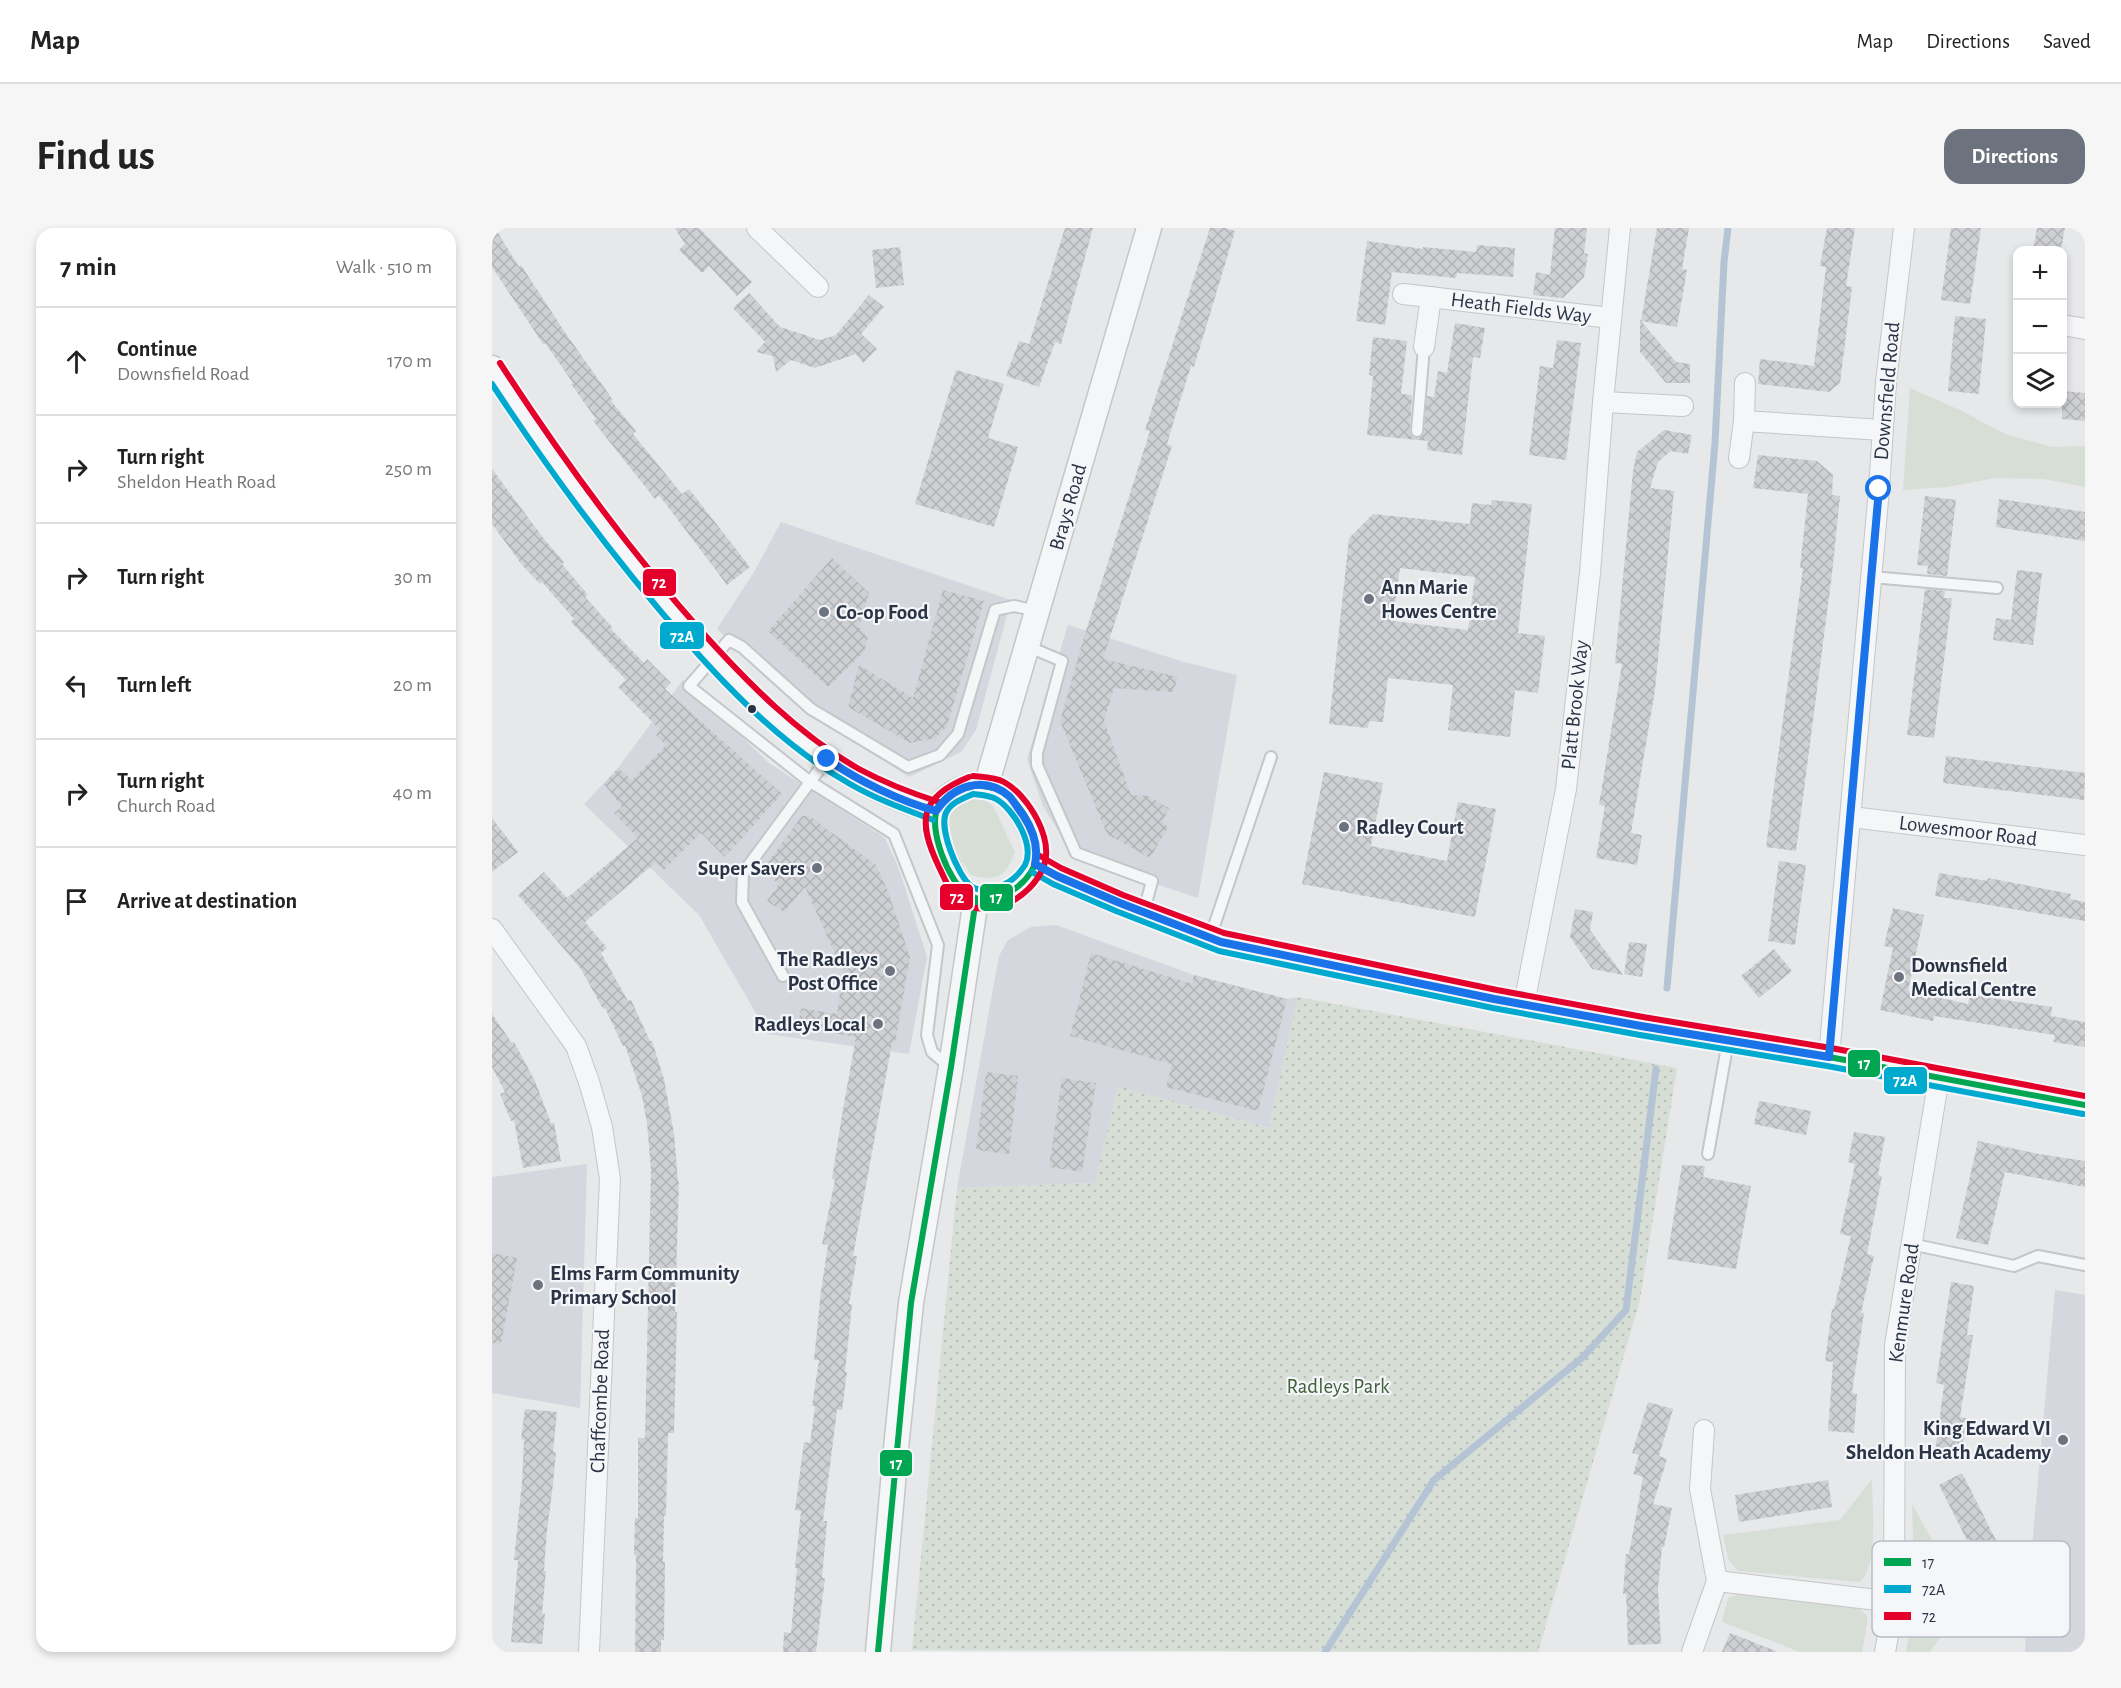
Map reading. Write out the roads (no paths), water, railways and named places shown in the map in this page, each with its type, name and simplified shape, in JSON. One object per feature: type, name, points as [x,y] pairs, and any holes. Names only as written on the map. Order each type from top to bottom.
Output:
[{"type":"street","points":[[757,228],[818,287]]},
{"type":"street","name":"Brays Road","points":[[986,786],[1149,228]]},
{"type":"street","name":"Platt Brook Way","points":[[1524,1004],[1566,789],[1590,573],[1603,402],[1620,228]]},
{"type":"street","name":"Downsfield Road","points":[[1829,1057],[1872,578],[1882,430],[1904,228]]},
{"type":"street","name":"Heath Fields Way","points":[[1403,294],[1611,318]]},
{"type":"street","name":"Heath Fields Way","points":[[1424,346],[1431,297]]},
{"type":"street","points":[[2067,326],[2085,329]]},
{"type":"street","points":[[492,368],[613,541],[712,657],[788,730],[840,769],[912,805],[936,811]]},
{"type":"street","points":[[1739,458],[1744,421],[1745,383]]},
{"type":"street","points":[[1603,402],[1683,406]]},
{"type":"street","points":[[1744,421],[1882,430]]},
{"type":"street","points":[[972,785],[999,789],[1010,797],[1030,826],[1037,855],[1027,878],[1009,894],[988,900],[975,899],[958,886],[939,847],[934,833],[936,811],[944,800],[957,790],[972,785]]},
{"type":"street","name":"Lowesmoor Road","points":[[1851,817],[2085,845]]},
{"type":"street","points":[[1035,864],[1078,885],[1221,942],[1524,1004],[1829,1057],[2085,1105]]},
{"type":"street","points":[[878,1652],[911,1304],[951,1067],[975,899]]},
{"type":"street","name":"Chaffcombe Road","points":[[492,929],[576,1046],[603,1127],[609,1179],[589,1652]]},
{"type":"street","name":"Kenmure Road","points":[[1894,1541],[1895,1345],[1939,1077]]},
{"type":"street","points":[[1692,1652],[1717,1581],[1700,1489],[1704,1430]]},
{"type":"street","points":[[1717,1581],[1872,1599]]},
{"type":"street","name":"Kenmure Road","points":[[1885,1652],[1888,1637]]},
{"type":"lane","points":[[1417,431],[1424,346]]},
{"type":"lane","points":[[1872,578],[1997,588]]},
{"type":"lane","points":[[951,1067],[932,1052],[927,1035],[938,945],[894,834],[809,781],[689,686],[729,640],[742,647],[811,709],[908,767],[940,755],[958,734],[995,610],[1014,606],[1038,611]]},
{"type":"lane","points":[[1027,646],[1062,661],[1037,753],[1037,765],[1077,853],[1152,881],[1144,911]]},
{"type":"lane","points":[[1210,938],[1271,757]]},
{"type":"lane","points":[[783,976],[742,902],[743,873],[827,759]]},
{"type":"lane","points":[[1708,1154],[1728,1040]]},
{"type":"lane","points":[[1911,1244],[2014,1266],[2038,1257],[2085,1265]]},
{"type":"waterway","points":[[1667,988],[1715,443],[1724,262],[1728,228]]},
{"type":"waterway","points":[[1325,1652],[1434,1480],[1582,1358],[1626,1310],[1656,1069]]},
{"type":"place","name":"Ann Marie Howes Centre","points":[[1369,599]]},
{"type":"place","name":"Co-op Food","points":[[824,612]]},
{"type":"place","name":"Radley Court","points":[[1344,827]]},
{"type":"place","name":"Super Savers","points":[[817,868]]},
{"type":"place","name":"The Radleys Post Office","points":[[890,971]]},
{"type":"place","name":"Downsfield Medical Centre","points":[[1899,977]]},
{"type":"place","name":"Radleys Local","points":[[878,1024]]},
{"type":"place","name":"Elms Farm Community Primary School","points":[[538,1285]]},
{"type":"place","name":"King Edward VI Sheldon Heath Academy","points":[[2063,1440]]},
{"type":"park label","name":"Radleys Park","points":[[1338,1386]]}]
